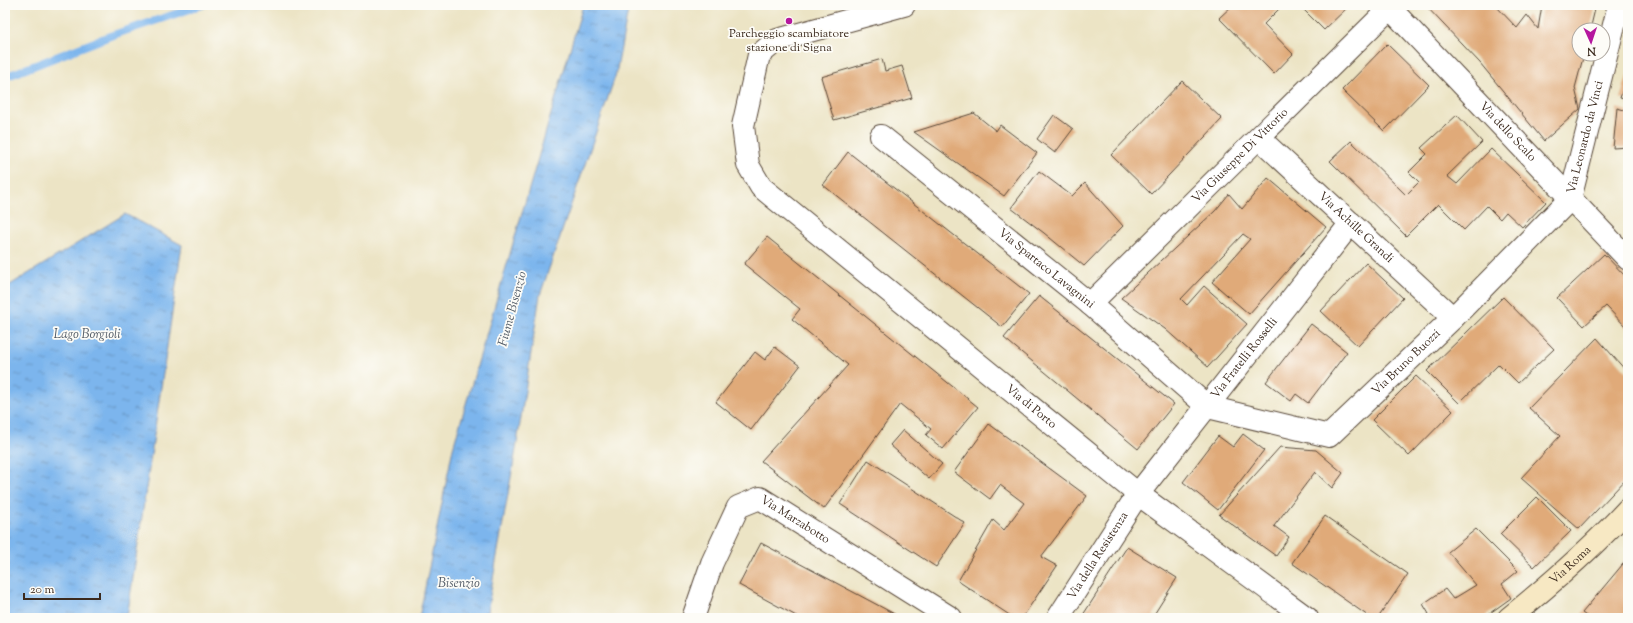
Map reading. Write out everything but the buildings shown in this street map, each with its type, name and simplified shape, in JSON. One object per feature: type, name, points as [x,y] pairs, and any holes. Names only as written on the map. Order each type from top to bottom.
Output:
[{"type":"main road","name":"Via Roma","points":[[1509,618],[1557,579],[1607,532],[1628,509]]},
{"type":"street","name":"Via di Porto","points":[[904,5],[777,40],[759,55],[743,126],[748,165],[761,187],[1138,494],[1307,618]]},
{"type":"street","name":"Via Leonardo da Vinci","points":[[1570,199],[1619,5]]},
{"type":"street","name":"Via dello Scalo","points":[[1389,7],[1628,259]]},
{"type":"street","name":"Via Giuseppe Di Vittorio","points":[[1090,304],[1389,7]]},
{"type":"street","name":"Via Spartaco Lavagnini","points":[[881,136],[1090,304],[1208,407]]},
{"type":"street","name":"Via Achille Grandi","points":[[1258,138],[1352,223],[1453,318]]},
{"type":"street","name":"Via Bruno Buozzi","points":[[1208,407],[1329,436],[1453,318],[1570,199]]},
{"type":"street","name":"Via Fratelli Rosselli","points":[[1138,494],[1352,223]]},
{"type":"street","name":"Via della Resistenza","points":[[1058,618],[1138,494]]},
{"type":"street","name":"Via Marzabotto","points":[[693,618],[712,563],[738,507],[760,498],[951,618]]},
{"type":"water","name":"Bisenzio","points":[[583,5],[629,5],[616,74],[540,295],[516,449],[486,618],[419,618],[453,448]]},
{"type":"water","name":"Lago Borgioli","points":[[125,214],[182,245],[127,618],[5,618],[5,288]]},
{"type":"waterway","points":[[5,77],[110,36],[202,5]]},
{"type":"place","name":"Parcheggio scambiatore stazione di Signa","points":[[789,21]]},
{"type":"water label","name":"Fiume Bisenzio","points":[[513,309]]}]
